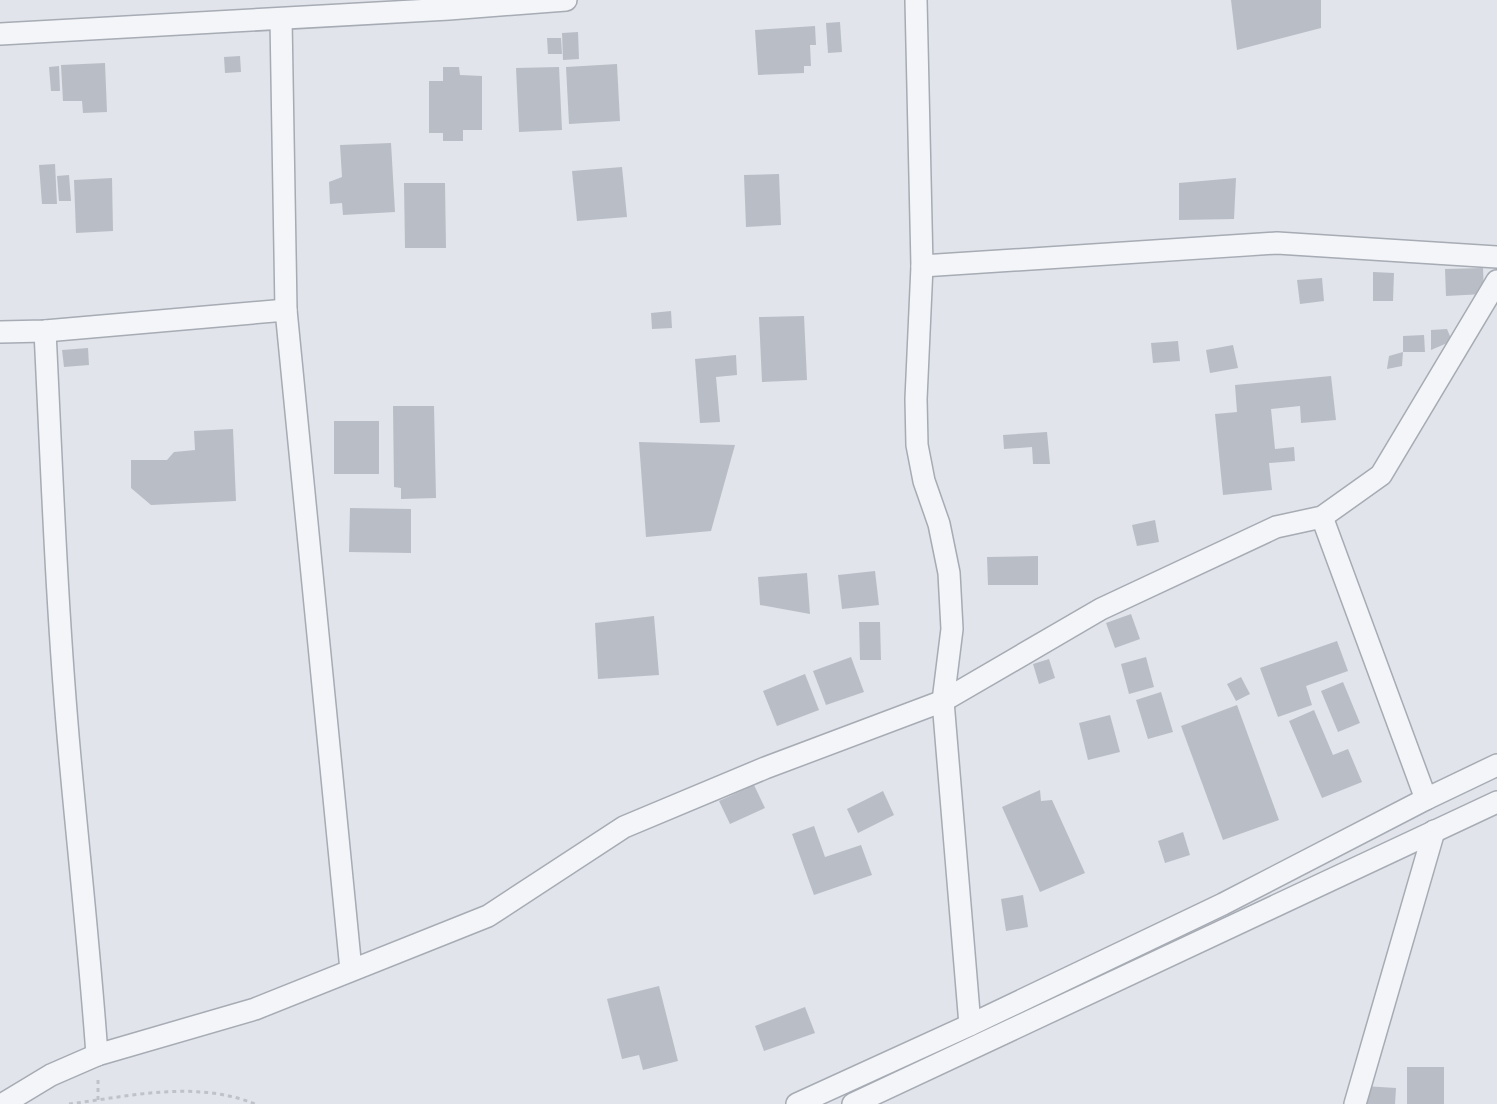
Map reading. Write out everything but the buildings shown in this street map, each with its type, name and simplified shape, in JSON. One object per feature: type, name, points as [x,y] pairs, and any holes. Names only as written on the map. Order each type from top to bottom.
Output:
[{"type":"street","points":[[0,34],[566,0]]},
{"type":"street","points":[[916,0],[922,266],[916,399],[918,444],[924,481],[940,524],[949,573],[952,629],[943,701],[970,1025]]},
{"type":"street","points":[[281,18],[286,310],[351,970]]},
{"type":"street","points":[[922,266],[1277,243],[1497,257]]},
{"type":"street","points":[[3,1104],[50,1075],[97,1055],[255,1009],[488,916],[624,827],[765,768],[943,701],[1100,609],[1276,527],[1322,517],[1381,475],[1497,281]]},
{"type":"street","points":[[0,332],[45,332],[286,310]]},
{"type":"street","points":[[45,332],[59,600],[70,757],[87,920],[97,1055]]},
{"type":"street","points":[[1322,517],[1426,799]]},
{"type":"street","points":[[797,1104],[970,1025],[1223,904],[1426,799],[1497,765]]},
{"type":"street","points":[[853,1104],[1497,802]]},
{"type":"street","points":[[1354,1104],[1434,831]]},
{"type":"path","points":[[69,1104],[199,1090],[221,1093],[255,1104]]}]
